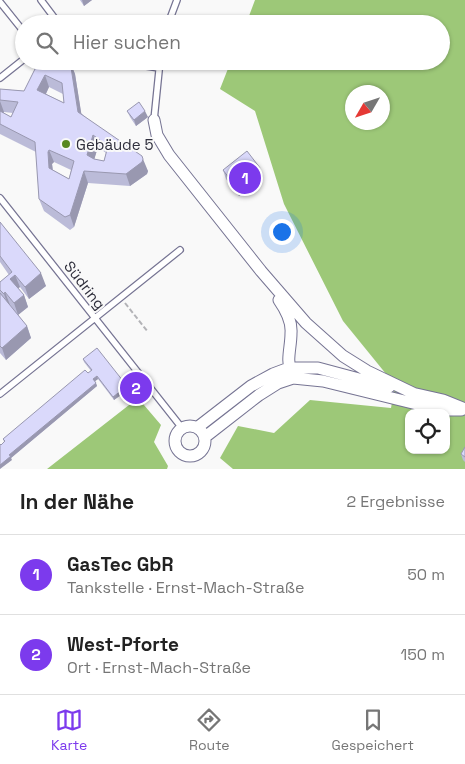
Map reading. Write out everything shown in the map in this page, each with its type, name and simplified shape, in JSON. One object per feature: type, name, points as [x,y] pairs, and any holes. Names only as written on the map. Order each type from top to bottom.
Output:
[{"type":"street","points":[[154,120],[157,135],[162,146],[261,271],[306,323],[343,356],[367,371],[417,395]]},
{"type":"street","points":[[261,271],[286,312],[291,326],[288,359],[291,373]]},
{"type":"street","points":[[290,343],[295,334],[306,323]]},
{"type":"street","points":[[323,381],[336,373],[341,365],[343,356]]},
{"type":"street","points":[[198,427],[205,437],[205,445],[200,452],[191,456],[182,453],[176,446],[176,436],[182,428],[198,427],[252,386],[273,374],[318,368],[417,395],[443,400],[465,409]]},
{"type":"street","points":[[291,373],[441,410],[465,409]]},
{"type":"street","points":[[205,437],[291,373]]},
{"type":"lane","points":[[41,0],[52,15]]},
{"type":"lane","points":[[171,15],[177,0]]},
{"type":"lane","points":[[0,2],[15,21]]},
{"type":"lane","points":[[0,78],[15,66]]},
{"type":"lane","points":[[154,120],[159,70]]},
{"type":"lane","name":"Südring","points":[[0,198],[182,428]]},
{"type":"lane","points":[[0,394],[180,250]]},
{"type":"path","points":[[121,298],[148,332]]},
{"type":"green space","points":[[255,0],[465,0],[465,469],[233,469],[220,458],[238,426],[274,433],[310,400],[391,408],[395,385],[343,321],[284,204],[255,111],[220,89],[227,70],[450,70],[450,15],[249,15]]},
{"type":"green space","points":[[138,398],[161,425],[154,442],[168,466],[167,469],[47,469]]},
{"type":"building","name":"Gebäude 5","points":[[34,70],[71,70],[78,112],[142,156],[142,162],[126,174],[84,171],[70,215],[65,217],[39,199],[35,142],[0,124],[0,111],[11,117],[18,102],[0,100],[0,89],[24,91]],"holes":[[[45,75],[62,83],[64,103],[37,90]],[[93,135],[108,146],[104,161],[87,155]],[[49,150],[74,161],[69,179],[49,168]]]},
{"type":"building","points":[[139,102],[145,111],[134,120],[127,111]]},
{"type":"building","points":[[247,151],[260,168],[236,187],[223,170]]},
{"type":"building","points":[[0,222],[41,273],[25,287],[15,275],[10,279],[24,295],[14,303],[5,292],[4,294],[0,290],[0,282],[12,272],[0,256]]},
{"type":"building","points":[[0,293],[27,326],[2,348],[0,346]]},
{"type":"building","points":[[97,348],[127,386],[113,397],[97,376],[93,379],[96,383],[9,455],[11,456],[0,465],[0,444],[5,441],[3,439],[85,370],[88,373],[92,370],[83,359]]},
{"type":"building","points":[[134,380],[140,386],[136,390],[130,383]]},
{"type":"building","points":[[465,447],[465,457],[461,454]]},
{"type":"place","name":"Gebäude 5","points":[[66,144]]},
{"type":"place","name":"GasTec GbR","points":[[245,178]]},
{"type":"place","name":"West-Pforte","points":[[136,388]]}]
